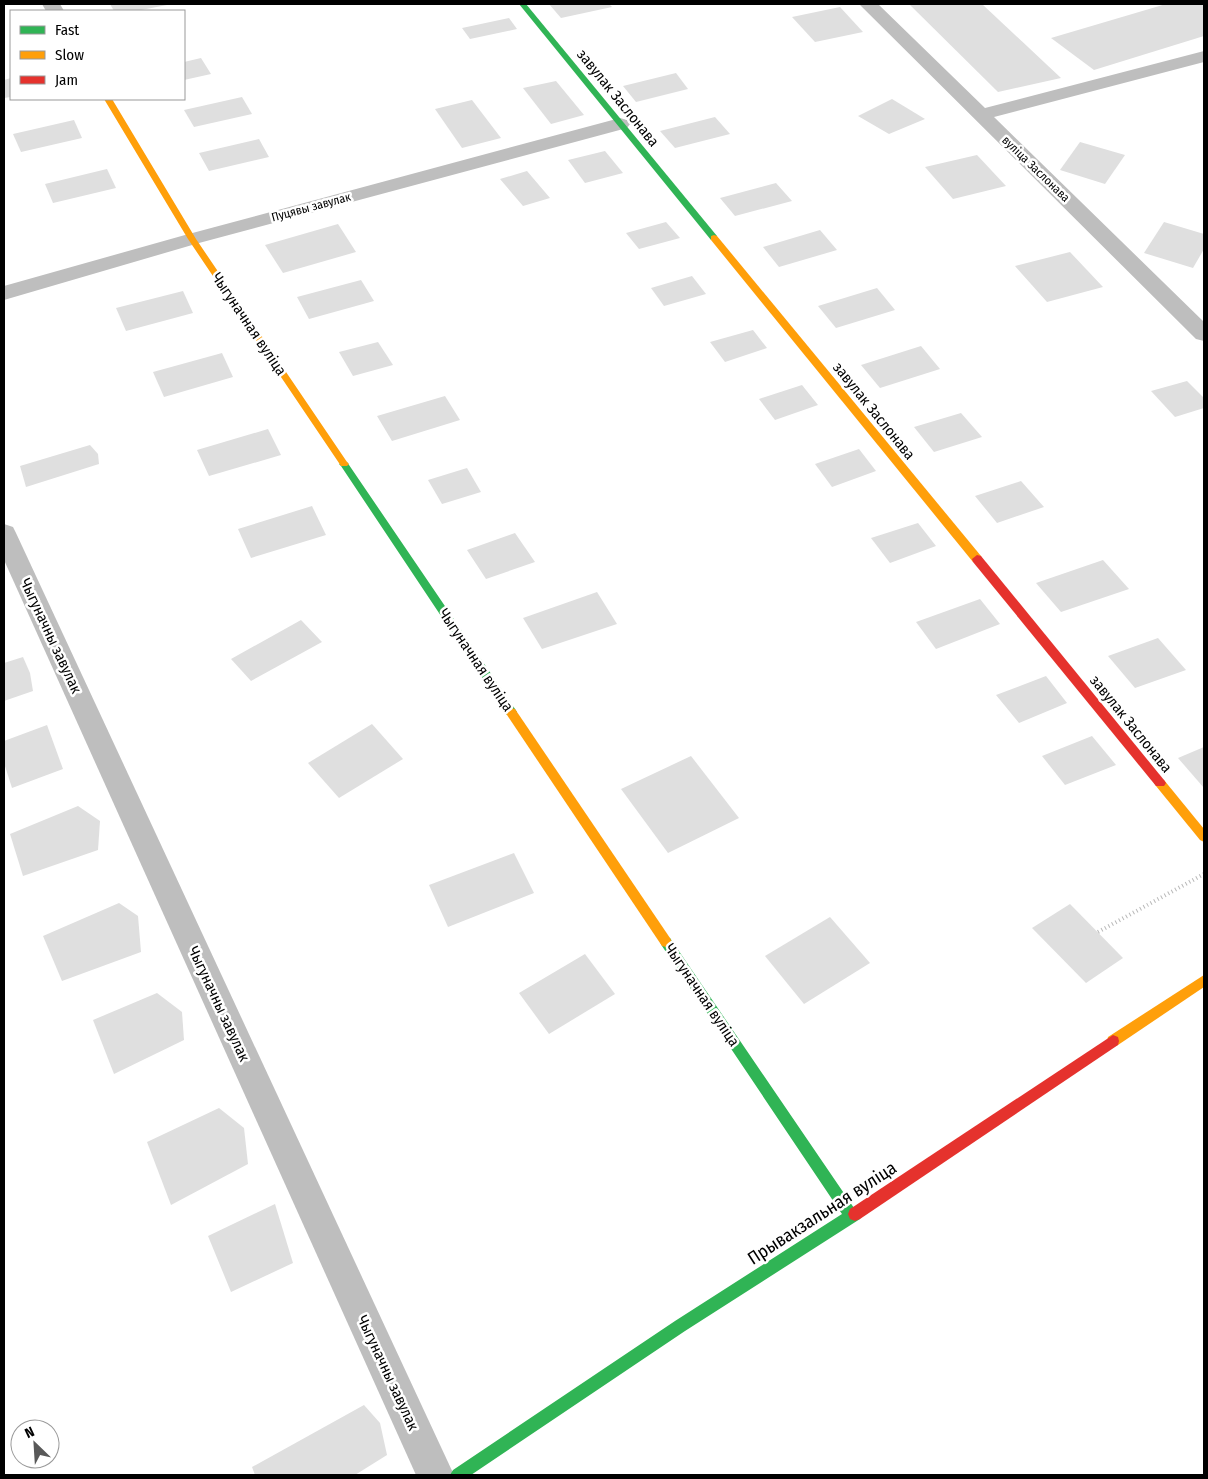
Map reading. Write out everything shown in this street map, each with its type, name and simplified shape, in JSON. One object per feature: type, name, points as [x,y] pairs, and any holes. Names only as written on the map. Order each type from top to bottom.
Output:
[{"type":"street","name":"завулак Заслонава","points":[[522,4],[1204,837]]},
{"type":"street","name":"вуліца Заслонава","points":[[868,4],[1204,334]]},
{"type":"street","points":[[980,114],[1204,56]]},
{"type":"street","name":"Чыгуначная вуліца","points":[[109,100],[192,239],[851,1216]]},
{"type":"street","name":"Пуцявы завулак","points":[[4,293],[192,239],[620,124]]},
{"type":"street","name":"Чыгуначны завулак","points":[[4,533],[435,1475]]},
{"type":"street","name":"Прывакзальная вуліца","points":[[458,1475],[1204,980]]},
{"type":"path","points":[[1098,932],[1204,874]]},
{"type":"building","points":[[110,4],[167,4],[141,10],[113,10]]},
{"type":"building","points":[[549,4],[609,4],[612,7],[561,18]]},
{"type":"building","points":[[909,4],[982,4],[1061,78],[998,92]]},
{"type":"building","points":[[1166,4],[1204,4],[1204,36],[1094,70],[1051,38]]},
{"type":"building","points":[[840,7],[863,32],[815,42],[792,17]]},
{"type":"building","points":[[509,18],[517,29],[470,39],[462,28]]},
{"type":"building","points":[[201,58],[211,74],[185,80],[185,62]]},
{"type":"building","points":[[676,73],[688,89],[636,102],[623,86]]},
{"type":"building","points":[[10,78],[10,97],[4,98],[4,80]]},
{"type":"building","points":[[556,81],[584,115],[551,124],[523,88]]},
{"type":"building","points":[[242,97],[252,114],[194,127],[184,110]]},
{"type":"building","points":[[892,99],[925,119],[889,134],[858,116]]},
{"type":"building","points":[[472,100],[501,138],[462,148],[435,109]]},
{"type":"building","points":[[715,117],[730,134],[675,148],[660,131]]},
{"type":"building","points":[[74,120],[82,138],[21,152],[13,134]]},
{"type":"building","points":[[259,139],[269,157],[209,171],[199,153]]},
{"type":"building","points":[[1080,142],[1125,155],[1105,184],[1060,170]]},
{"type":"building","points":[[605,151],[623,173],[585,183],[568,160]]},
{"type":"building","points":[[977,155],[1006,186],[953,199],[925,167]]},
{"type":"building","points":[[107,169],[116,188],[53,203],[45,184]]},
{"type":"building","points":[[527,171],[550,198],[523,206],[500,179]]},
{"type":"building","points":[[776,183],[792,201],[735,216],[720,198]]},
{"type":"building","points":[[666,222],[680,238],[639,249],[626,233]]},
{"type":"building","points":[[1164,222],[1204,234],[1204,249],[1193,268],[1144,253]]},
{"type":"building","points":[[338,224],[356,252],[283,273],[265,245]]},
{"type":"building","points":[[820,230],[837,250],[779,267],[763,247]]},
{"type":"building","points":[[1070,252],[1103,287],[1047,302],[1015,266]]},
{"type":"building","points":[[692,276],[706,294],[664,306],[651,288]]},
{"type":"building","points":[[361,280],[374,301],[309,319],[297,297]]},
{"type":"building","points":[[877,288],[895,310],[836,328],[818,306]]},
{"type":"building","points":[[183,291],[193,313],[126,331],[116,308]]},
{"type":"building","points":[[753,330],[767,348],[725,362],[710,342]]},
{"type":"building","points":[[378,342],[393,365],[353,376],[339,352]]},
{"type":"building","points":[[921,346],[940,369],[880,388],[861,365]]},
{"type":"building","points":[[222,353],[233,377],[164,397],[153,372]]},
{"type":"building","points":[[1187,381],[1204,398],[1204,408],[1175,417],[1151,391]]},
{"type":"building","points":[[802,385],[818,405],[775,420],[759,399]]},
{"type":"building","points":[[445,396],[460,420],[392,441],[377,416]]},
{"type":"building","points":[[961,413],[982,437],[934,452],[914,427]]},
{"type":"building","points":[[268,429],[281,455],[209,476],[197,450]]},
{"type":"building","points":[[90,445],[98,454],[99,464],[26,487],[20,466]]},
{"type":"building","points":[[859,449],[876,471],[832,487],[815,464]]},
{"type":"building","points":[[467,468],[481,492],[442,504],[428,480]]},
{"type":"building","points":[[1021,481],[1044,507],[997,523],[975,496]]},
{"type":"building","points":[[312,506],[326,535],[251,558],[238,529]]},
{"type":"building","points":[[918,523],[936,546],[890,563],[871,538]]},
{"type":"building","points":[[515,533],[535,562],[486,579],[467,550]]},
{"type":"building","points":[[1103,560],[1129,589],[1061,612],[1036,583]]},
{"type":"building","points":[[597,592],[617,624],[542,649],[523,618]]},
{"type":"building","points":[[980,599],[1000,624],[936,649],[916,622]]},
{"type":"building","points":[[301,620],[322,642],[251,681],[231,659]]},
{"type":"building","points":[[1158,638],[1186,670],[1135,688],[1108,656]]},
{"type":"building","points":[[23,657],[30,673],[33,691],[4,701],[4,663]]},
{"type":"building","points":[[1046,676],[1067,703],[1019,723],[996,695]]},
{"type":"building","points":[[372,724],[403,759],[339,798],[308,763]]},
{"type":"building","points":[[47,725],[63,769],[12,788],[4,763],[4,741]]},
{"type":"building","points":[[1092,736],[1116,765],[1065,785],[1042,756]]},
{"type":"building","points":[[1204,747],[1204,788],[1178,758]]},
{"type":"building","points":[[691,756],[739,818],[668,853],[621,789]]},
{"type":"building","points":[[78,806],[100,821],[98,850],[23,876],[10,834]]},
{"type":"building","points":[[514,853],[534,893],[448,927],[429,885]]},
{"type":"building","points":[[119,903],[138,916],[141,952],[62,981],[43,936]]},
{"type":"building","points":[[1070,904],[1123,958],[1086,983],[1032,928]]},
{"type":"building","points":[[830,917],[870,963],[804,1004],[765,956]]},
{"type":"building","points":[[585,954],[615,994],[549,1034],[519,993]]},
{"type":"building","points":[[157,993],[182,1012],[184,1040],[114,1074],[93,1020]]},
{"type":"building","points":[[219,1108],[244,1128],[248,1164],[171,1205],[147,1142]]},
{"type":"building","points":[[275,1204],[293,1263],[231,1292],[208,1236]]},
{"type":"building","points":[[364,1405],[380,1423],[387,1455],[355,1475],[255,1475],[252,1467]]},
{"type":"traffic: fast","points":[[522,4],[714,238]]},
{"type":"traffic: fast","points":[[344,464],[511,712]]},
{"type":"traffic: fast","points":[[666,942],[851,1216]]},
{"type":"traffic: fast","points":[[458,1475],[680,1326],[855,1214]]},
{"type":"traffic: slow","points":[[109,100],[192,239],[344,464]]},
{"type":"traffic: slow","points":[[714,238],[977,559]]},
{"type":"traffic: slow","points":[[511,712],[666,942]]},
{"type":"traffic: slow","points":[[1160,783],[1204,837]]},
{"type":"traffic: slow","points":[[1113,1041],[1204,980]]},
{"type":"traffic: jam","points":[[977,559],[1160,783]]},
{"type":"traffic: jam","points":[[855,1214],[1113,1041]]}]
